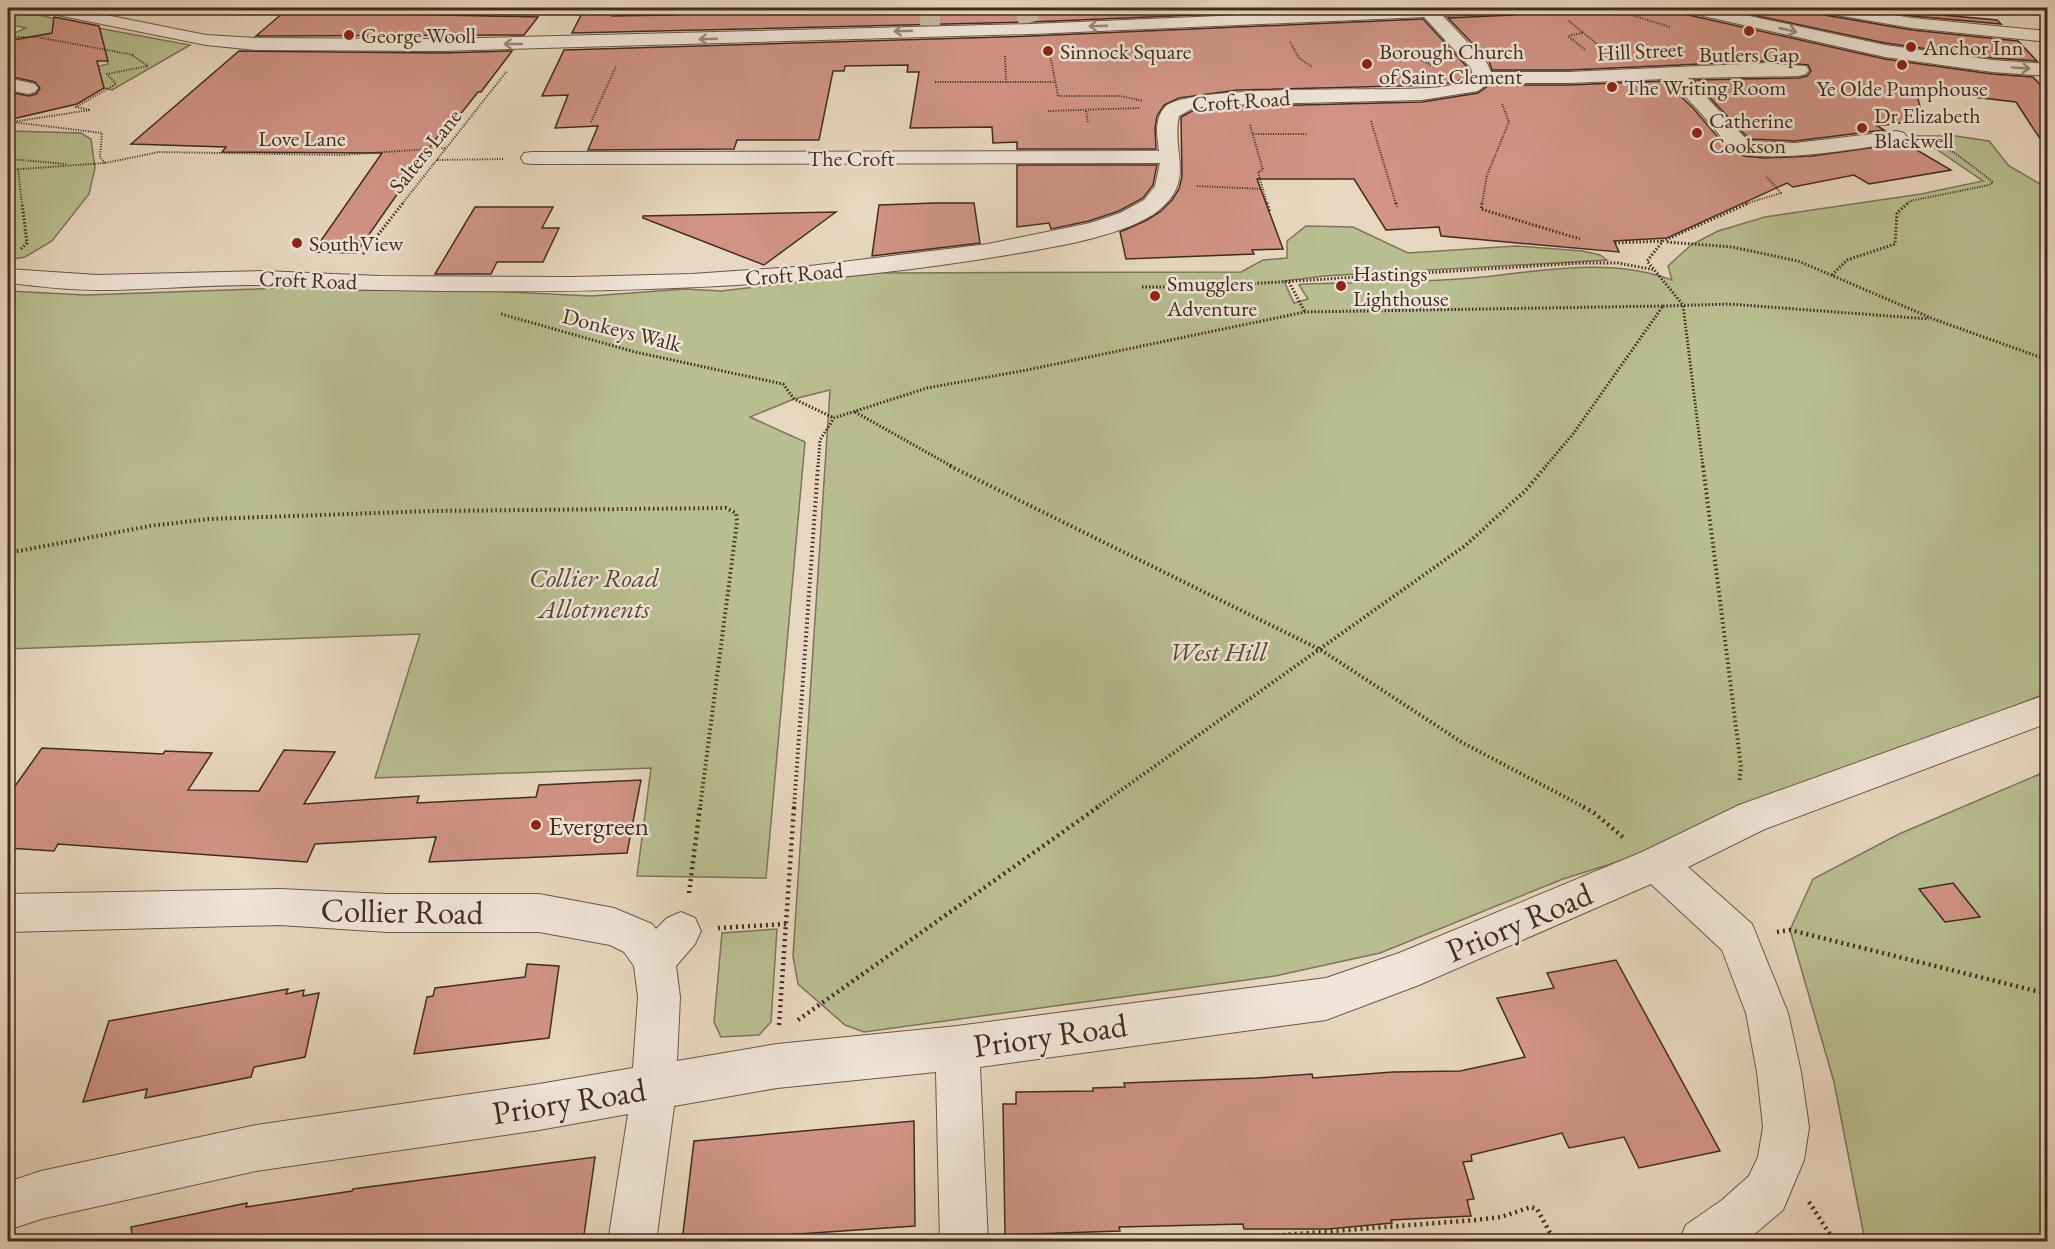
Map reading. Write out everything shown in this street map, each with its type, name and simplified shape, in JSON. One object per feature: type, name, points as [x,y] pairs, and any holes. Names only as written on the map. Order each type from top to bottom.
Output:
[{"type":"street","points":[[47,8],[188,37],[256,44],[530,44],[838,25],[935,29],[1229,21],[1513,8]]},
{"type":"street","points":[[1216,8],[1229,21]]},
{"type":"street","points":[[1690,8],[1885,51],[1992,66],[2048,70]]},
{"type":"street","points":[[1825,8],[1893,14],[2048,37]]},
{"type":"street","points":[[1428,11],[1480,67],[1483,78]]},
{"type":"street","points":[[935,29],[942,53]]},
{"type":"street","name":"Hill Street","points":[[1483,78],[1566,79],[1669,72],[1779,68],[1799,70]]},
{"type":"street","points":[[1669,72],[1691,90],[1741,146],[1752,149],[1779,150],[1897,137]]},
{"type":"street","name":"Croft Road","points":[[8,276],[70,282],[262,278],[394,283],[737,280],[819,274],[994,251],[1109,225],[1140,212],[1159,199],[1171,169],[1167,131],[1169,114],[1176,106],[1199,101],[1242,98],[1422,94],[1471,87],[1483,78]]},
{"type":"street","points":[[8,84],[28,88]]},
{"type":"street","name":"The Croft","points":[[532,158],[1170,157]]},
{"type":"street","name":"Priory Road","points":[[8,1206],[41,1195],[256,1148],[539,1107],[777,1066],[957,1048],[1326,999],[1404,971],[1656,864],[1735,824],[2048,708]]},
{"type":"street","points":[[1656,864],[1738,938],[1767,1013],[1779,1072],[1786,1127],[1780,1160],[1766,1193],[1739,1217],[1703,1242]]},
{"type":"street","name":"Collier Road","points":[[8,913],[280,907],[387,913],[539,913],[614,927],[638,938],[654,960]]},
{"type":"street","points":[[632,1242],[654,1087],[659,997],[654,960],[681,931]]},
{"type":"street","points":[[957,1048],[964,1242]]},
{"type":"path","points":[[1553,8],[1564,8]]},
{"type":"path","points":[[1569,21],[1581,31]]},
{"type":"path","points":[[1288,34],[1299,58],[1317,70]]},
{"type":"path","points":[[8,123],[90,110],[76,107],[116,84],[107,74],[148,66],[132,55]]},
{"type":"path","points":[[1051,59],[1060,97],[1120,96],[1176,106]]},
{"type":"path","points":[[1005,60],[1006,82]]},
{"type":"path","points":[[591,122],[618,63]]},
{"type":"path","name":"Salters Lane","points":[[370,244],[503,76]]},
{"type":"path","points":[[935,82],[1055,82]]},
{"type":"path","points":[[1242,98],[1261,159],[1263,170],[1258,172],[1270,213]]},
{"type":"path","points":[[1048,111],[1139,108],[1152,103]]},
{"type":"path","points":[[1502,105],[1509,122],[1487,175],[1481,209],[1580,239]]},
{"type":"path","points":[[1086,111],[1088,123]]},
{"type":"path","points":[[1368,113],[1397,207]]},
{"type":"path","points":[[12,122],[102,133],[100,157],[105,163]]},
{"type":"path","points":[[1253,134],[1308,134]]},
{"type":"path","name":"Love Lane","points":[[80,165],[105,163],[159,152],[340,155],[446,148]]},
{"type":"path","points":[[1832,275],[1846,260],[1895,244],[1897,213],[1910,201],[1989,185],[1993,182],[1955,153]]},
{"type":"path","points":[[436,160],[532,158]]},
{"type":"path","points":[[8,159],[80,165]]},
{"type":"path","points":[[8,170],[80,165]]},
{"type":"path","points":[[18,169],[27,243],[20,250]]},
{"type":"path","points":[[1735,824],[1741,767],[1683,305],[1647,259],[1665,242],[1759,198],[1780,193],[1772,184]]},
{"type":"path","points":[[1165,186],[1262,189]]},
{"type":"path","points":[[1615,243],[1665,242],[1732,247],[1798,261],[1936,320],[2048,360]]},
{"type":"path","points":[[1142,288],[1289,282],[1581,263],[1618,263],[1656,270]]},
{"type":"path","points":[[1289,282],[1305,312]]},
{"type":"path","points":[[1153,288],[1155,296]]},
{"type":"path","points":[[778,1034],[820,440],[834,418],[927,388],[1027,370],[1305,312],[1728,304],[1936,320]]},
{"type":"path","points":[[798,1020],[1466,545],[1526,490],[1573,434],[1664,306]]},
{"type":"path","name":"Donkeys Walk","points":[[494,312],[635,352],[783,384],[794,399],[834,418]]},
{"type":"path","points":[[854,411],[930,456],[1321,650],[1463,743],[1593,812],[1656,864]]},
{"type":"path","points":[[8,553],[150,526],[209,519],[467,511],[726,508],[735,513],[737,522],[692,878],[681,931],[786,924]]},
{"type":"path","points":[[1738,938],[1790,930],[2048,994]]},
{"type":"path","points":[[1193,1242],[1476,1220],[1501,1217],[1531,1207],[1537,1209],[1555,1242]]},
{"type":"green space","points":[[18,10],[76,24],[190,45],[112,90],[104,88],[95,67],[108,64],[105,52],[16,40],[8,41],[8,36],[26,28],[8,24],[8,11]]},
{"type":"green space","points":[[8,131],[81,133],[91,139],[95,168],[89,194],[52,241],[25,257],[8,260]]},
{"type":"green space","name":"West Hill","points":[[1917,136],[1956,136],[1989,141],[2009,166],[2047,188],[2047,693],[1649,852],[1563,879],[1380,953],[1275,976],[864,1032],[845,1025],[798,984],[793,956],[830,390],[794,399],[750,417],[805,442],[766,878],[637,876],[651,768],[375,778],[420,634],[8,649],[8,291],[86,295],[309,287],[591,296],[685,289],[721,291],[879,273],[1241,272],[1263,260],[1287,258],[1287,241],[1306,226],[1353,227],[1408,253],[1516,246],[1582,251],[1600,255],[1607,260],[1324,276],[1284,281],[1294,303],[1308,299],[1299,285],[1302,284],[1451,280],[1598,267],[1648,273],[1672,280],[1668,266],[1691,245],[1718,231],[1765,217],[1921,194],[1983,181]]},
{"type":"green space","points":[[2047,771],[2047,1241],[1865,1241],[1834,1082],[1790,930],[1813,879],[1899,834]]},
{"type":"green space","points":[[777,929],[771,1022],[759,1035],[721,1037],[714,1022],[722,933]]},
{"type":"building","points":[[741,8],[1362,8],[1031,22],[572,33],[582,13],[613,12],[612,16],[672,15],[741,10]]},
{"type":"building","points":[[1523,8],[1679,8],[1684,14],[1885,59],[1992,74],[2033,77],[2048,93],[2048,151],[2016,102],[1947,94],[1948,96],[1916,90],[1923,120],[1877,126],[1884,130],[1795,141],[1749,139],[1693,80],[1799,78],[1807,76],[1811,71],[1808,65],[1766,61],[1569,70],[1492,70],[1489,61],[1448,18],[1513,15],[1521,13]]},
{"type":"building","points":[[1720,8],[1814,8],[1819,14],[1912,30],[2018,41],[2037,61],[1992,58],[1885,43]]},
{"type":"building","points":[[1864,8],[1997,20],[2001,24],[1912,16]]},
{"type":"building","points":[[284,12],[399,12],[397,14],[538,17],[524,35],[256,36]]},
{"type":"building","points":[[54,17],[99,26],[108,61],[97,61],[104,88],[77,104],[8,120],[8,92],[29,96],[36,94],[40,88],[35,82],[8,76],[8,41],[52,33]]},
{"type":"building","points":[[1423,19],[1469,69],[1470,75],[1456,82],[1437,85],[1238,90],[1179,98],[1164,105],[1157,116],[1156,149],[1017,149],[1017,142],[993,143],[992,127],[910,128],[919,72],[907,72],[908,65],[845,66],[844,71],[833,71],[819,140],[737,140],[734,149],[588,150],[598,126],[555,128],[568,95],[542,96],[564,50],[1031,36]]},
{"type":"building","points":[[239,51],[441,53],[512,51],[443,136],[438,136],[356,253],[313,252],[382,153],[222,152],[226,147],[131,144]]},
{"type":"building","points":[[1665,81],[1693,108],[1727,148],[1744,156],[1764,158],[1812,156],[1905,143],[1951,170],[1869,184],[1854,175],[1793,187],[1787,183],[1667,238],[1614,241],[1619,252],[1441,236],[1439,227],[1386,230],[1354,179],[1257,179],[1283,249],[1252,250],[1254,254],[1126,259],[1120,232],[1160,212],[1179,189],[1182,177],[1181,117],[1194,110],[1225,107],[1422,102],[1478,93],[1489,85],[1569,85]]},
{"type":"building","points":[[1017,165],[1157,165],[1153,185],[1143,198],[1119,211],[1089,221],[1051,229],[1049,223],[1017,227]]},
{"type":"building","points":[[974,203],[980,243],[872,256],[879,205]]},
{"type":"building","points":[[475,207],[553,207],[542,228],[559,228],[543,262],[497,262],[491,274],[435,274]]},
{"type":"building","points":[[836,212],[764,265],[643,218],[643,216]]},
{"type":"building","points":[[42,748],[163,754],[165,751],[212,753],[188,790],[259,791],[284,750],[335,752],[304,804],[419,796],[417,803],[536,797],[539,785],[641,780],[627,853],[429,862],[436,837],[315,844],[307,862],[58,844],[54,851],[8,848],[8,796]]},
{"type":"building","points":[[1953,883],[1980,917],[1945,922],[1919,889]]},
{"type":"building","points":[[1616,960],[1720,1151],[1639,1168],[1624,1137],[1569,1148],[1562,1133],[1471,1155],[1472,1161],[1463,1162],[1474,1199],[1467,1200],[1471,1216],[1391,1220],[1392,1223],[1328,1229],[1244,1229],[1243,1224],[1119,1227],[1120,1231],[1005,1235],[1003,1104],[1016,1104],[1016,1092],[1093,1091],[1093,1088],[1125,1087],[1124,1083],[1312,1074],[1313,1078],[1393,1072],[1460,1071],[1525,1057],[1497,998],[1554,988],[1547,973]]},
{"type":"building","points":[[527,964],[559,966],[549,1038],[414,1054],[427,997],[433,996],[435,988],[525,977]]},
{"type":"building","points":[[288,989],[286,994],[304,990],[303,996],[319,993],[305,1057],[254,1067],[251,1077],[145,1098],[147,1089],[83,1102],[109,1021]]},
{"type":"building","points":[[914,1121],[915,1226],[682,1242],[694,1141]]},
{"type":"building","points":[[595,1157],[583,1242],[133,1242],[131,1227],[247,1203],[246,1207],[352,1191],[353,1189]]},
{"type":"tunnel","points":[[930,12],[930,25]]},
{"type":"tunnel","points":[[1026,13],[1029,23]]},
{"type":"place","name":"Butlers Gap","points":[[1749,31]]},
{"type":"place","name":"George Wooll","points":[[349,35]]},
{"type":"place","name":"Anchor Inn","points":[[1911,47]]},
{"type":"place","name":"Sinnock Square","points":[[1048,51]]},
{"type":"place","name":"Borough Church of Saint Clement","points":[[1367,64]]},
{"type":"place","name":"Ye Olde Pumphouse","points":[[1902,65]]},
{"type":"place","name":"The Writing Room","points":[[1612,87]]},
{"type":"place","name":"Dr Elizabeth Blackwell","points":[[1862,128]]},
{"type":"place","name":"Catherine Cookson","points":[[1697,133]]},
{"type":"place","name":"SouthView","points":[[297,243]]},
{"type":"place","name":"Hastings Lighthouse","points":[[1341,286]]},
{"type":"place","name":"Smugglers Adventure","points":[[1155,296]]},
{"type":"place","name":"Evergreen","points":[[536,825]]},
{"type":"park label","name":"Collier Road Allotments","points":[[594,592]]}]
